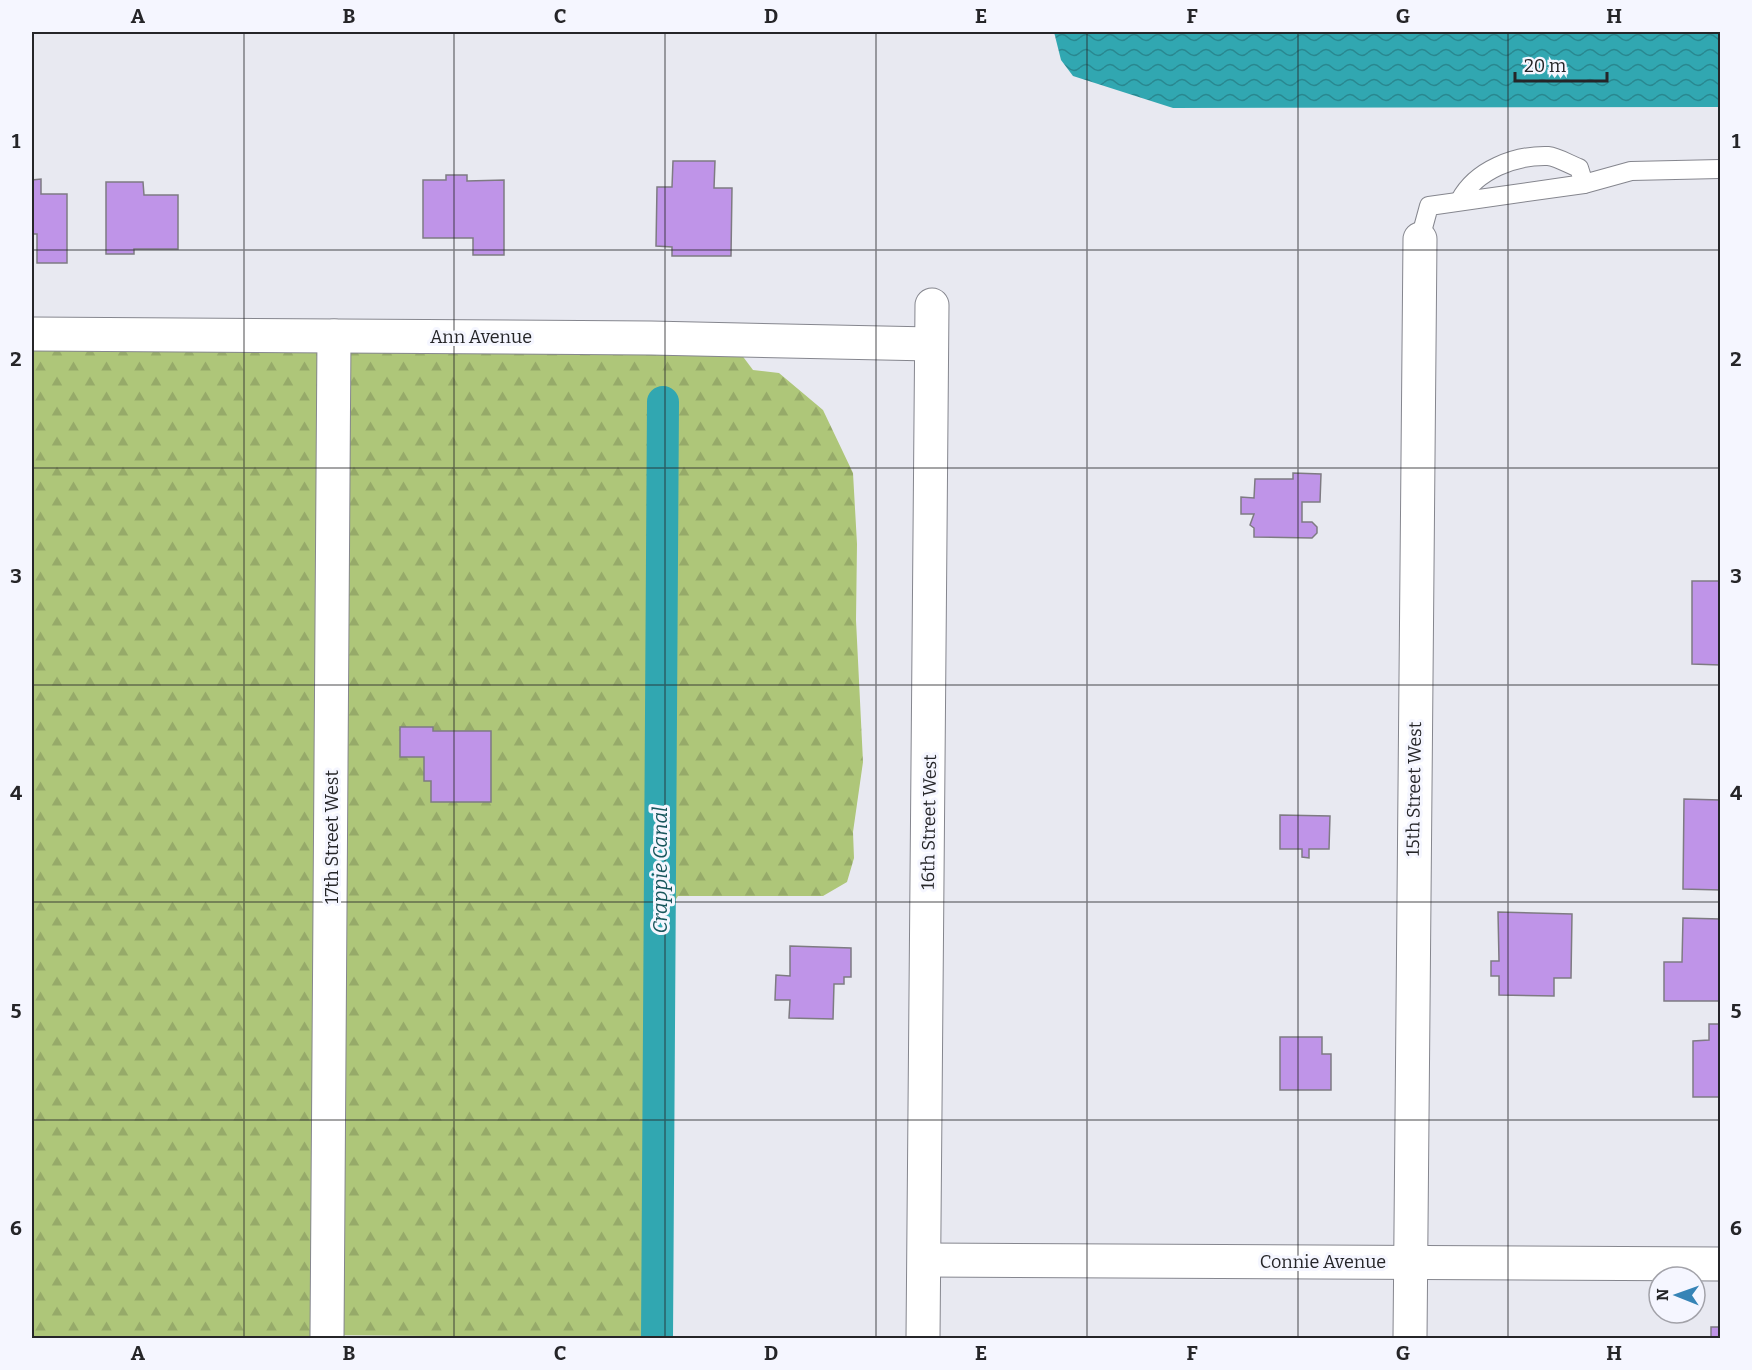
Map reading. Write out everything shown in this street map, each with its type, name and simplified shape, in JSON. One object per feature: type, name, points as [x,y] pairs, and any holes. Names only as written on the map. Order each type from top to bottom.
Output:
[{"type":"street","name":"15th Street West","points":[[1410,1338],[1420,239]]},
{"type":"street","name":"16th Street West","points":[[923,1338],[932,305]]},
{"type":"street","name":"Ann Avenue","points":[[32,333],[931,344]]},
{"type":"street","name":"17th Street West","points":[[327,1338],[334,336]]},
{"type":"street","name":"Connie Avenue","points":[[925,1260],[1720,1264]]},
{"type":"lane","points":[[1460,200],[1467,187],[1492,167],[1550,156],[1579,168],[1584,184]]},
{"type":"lane","points":[[1420,239],[1429,206],[1584,184],[1631,171],[1720,169]]},
{"type":"green space","points":[[32,336],[732,342],[753,370],[779,373],[823,410],[853,473],[857,544],[856,620],[863,762],[853,832],[854,858],[847,882],[823,896],[678,896],[668,911],[649,1338],[317,1335],[316,1338],[32,1338]]},
{"type":"water","points":[[1054,32],[1720,32],[1720,107],[1173,108],[1073,76],[1061,60]]},
{"type":"building","points":[[673,161],[715,161],[714,188],[732,188],[731,256],[672,256],[672,247],[656,246],[657,187],[672,187]]},
{"type":"building","points":[[446,175],[467,175],[467,181],[504,180],[504,255],[473,255],[473,238],[423,238],[423,180],[446,180]]},
{"type":"building","points":[[41,179],[41,194],[67,194],[67,263],[37,263],[37,234],[32,234],[32,180]]},
{"type":"building","points":[[106,182],[143,182],[144,195],[178,195],[178,249],[134,249],[134,254],[106,254]]},
{"type":"building","points":[[1293,473],[1321,474],[1320,502],[1302,502],[1302,522],[1312,522],[1317,527],[1317,533],[1312,538],[1254,537],[1254,528],[1250,525],[1254,514],[1241,514],[1241,497],[1254,498],[1255,479],[1293,479]]},
{"type":"building","points":[[1692,581],[1720,581],[1720,665],[1692,664]]},
{"type":"building","points":[[400,727],[433,727],[433,731],[491,731],[491,802],[431,802],[431,781],[424,781],[424,757],[400,757]]},
{"type":"building","points":[[1684,799],[1720,800],[1720,890],[1683,889]]},
{"type":"building","points":[[1280,815],[1330,816],[1329,849],[1309,849],[1309,858],[1302,857],[1302,849],[1280,849]]},
{"type":"building","points":[[1498,912],[1572,914],[1571,978],[1554,978],[1554,996],[1499,995],[1499,976],[1491,976],[1491,961],[1499,961]]},
{"type":"building","points":[[1683,918],[1720,919],[1720,1001],[1664,1001],[1664,962],[1682,962]]},
{"type":"building","points":[[790,946],[851,948],[851,977],[844,977],[844,984],[834,984],[833,1019],[789,1018],[790,1000],[775,1000],[776,975],[790,976]]},
{"type":"building","points":[[1709,1024],[1720,1024],[1720,1097],[1693,1097],[1693,1041],[1709,1040]]},
{"type":"building","points":[[1280,1037],[1322,1037],[1322,1054],[1331,1054],[1331,1090],[1280,1090]]},
{"type":"building","points":[[1711,1327],[1720,1327],[1720,1338],[1711,1338]]},
{"type":"waterway","name":"Crappie Canal","points":[[657,1338],[663,402]]}]
